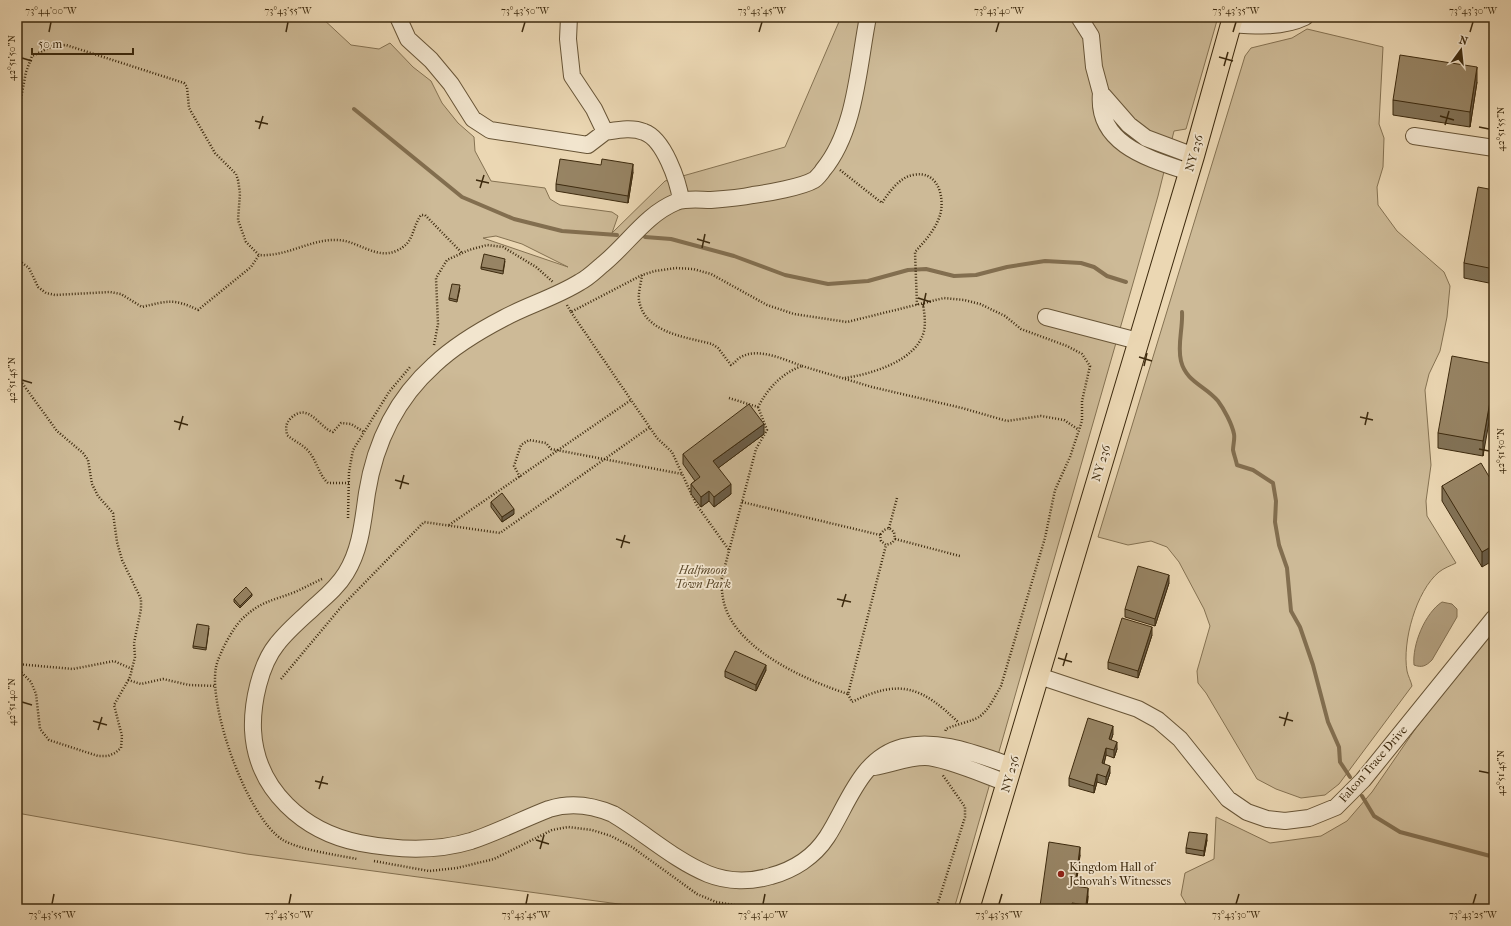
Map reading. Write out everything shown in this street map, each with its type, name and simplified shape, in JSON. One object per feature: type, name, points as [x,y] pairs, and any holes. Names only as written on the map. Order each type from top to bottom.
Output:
[{"type":"main road","name":"NY 236","points":[[969,909],[1191,164],[1232,21]]},
{"type":"street","points":[[398,17],[408,39],[431,60],[451,84],[474,119],[490,130],[588,145],[605,132],[627,129],[646,132],[660,146],[678,182],[681,200]]},
{"type":"street","points":[[568,17],[568,40],[572,76],[594,109],[605,132]]},
{"type":"street","points":[[868,17],[849,124],[830,162],[815,180],[775,192],[739,198],[681,200],[654,213],[607,262],[580,283],[504,318],[467,339],[434,364],[412,387],[386,427],[375,459],[367,493],[364,523],[355,554],[346,573],[333,590],[275,646],[269,656],[254,703],[254,741],[258,759],[273,790],[288,807],[305,822],[329,834],[347,840],[397,848],[431,849],[467,842],[561,805],[588,806],[613,814],[689,864],[709,874],[731,880],[757,880],[779,874],[797,866],[814,853],[826,838],[852,790],[874,762],[903,747],[925,746],[953,748],[1010,774]]},
{"type":"street","points":[[1079,17],[1091,36],[1094,67],[1101,93],[1128,125],[1146,138],[1191,164]]},
{"type":"street","points":[[1232,21],[1257,26],[1282,25],[1305,17]]},
{"type":"street","points":[[1414,136],[1494,148]]},
{"type":"street","points":[[1046,316],[1138,341]]},
{"type":"street","name":"Falcon Trace Drive","points":[[1039,676],[1138,709],[1158,720],[1180,739],[1228,799],[1247,812],[1267,819],[1285,821],[1309,818],[1336,807],[1363,780],[1494,618]]},
{"type":"path","points":[[17,119],[26,72],[32,56],[53,46],[66,46],[182,83],[187,87],[189,108],[215,153],[226,164],[238,180],[240,193],[238,220],[246,242],[259,255],[275,255],[325,240],[346,240],[364,249],[387,254],[397,251],[408,243],[412,238],[416,222],[421,215],[425,215],[434,223],[462,253]]},
{"type":"path","points":[[830,162],[882,203],[893,188],[903,179],[913,175],[932,178],[939,186],[942,197],[940,212],[931,234],[915,252],[917,305]]},
{"type":"path","points":[[433,348],[438,324],[436,278],[447,260],[462,253],[487,245],[503,247],[518,255],[552,280],[571,312],[657,438],[672,452],[696,504],[729,550]]},
{"type":"path","points":[[17,259],[30,268],[38,287],[46,293],[55,296],[110,292],[121,294],[142,307],[158,303],[178,301],[198,310],[251,267],[259,255]]},
{"type":"path","points":[[571,312],[642,275],[654,271],[676,268],[693,269],[711,274],[767,304],[794,314],[847,322],[944,298],[964,300],[980,304],[1005,316],[1021,329],[1067,346],[1082,354],[1090,366],[1082,401],[1082,422],[1070,457],[1055,490],[1045,538],[1001,686],[992,702],[979,718],[959,723],[946,729],[944,734]]},
{"type":"path","points":[[642,275],[639,299],[643,313],[664,331],[712,344],[718,348],[731,365],[741,358],[758,354],[770,356],[872,387],[962,408],[1007,421],[1041,416],[1064,420],[1079,430]]},
{"type":"path","points":[[844,378],[883,369],[907,354],[918,343],[924,332],[925,316],[923,303]]},
{"type":"path","points":[[347,522],[349,472],[353,450],[389,392],[404,371],[416,362]]},
{"type":"path","points":[[802,366],[786,373],[775,383],[765,394],[758,407],[767,430],[756,449],[721,582],[722,597],[728,614],[746,640],[793,671],[848,694],[852,702],[873,691],[898,688],[922,693],[938,703],[959,723]]},
{"type":"path","points":[[17,376],[57,431],[83,453],[88,460],[92,484],[98,496],[112,513],[122,560],[141,599],[141,609],[134,643],[135,657],[132,669],[128,680],[114,705],[122,736],[121,748],[108,756],[98,756],[49,740],[44,735],[38,724],[36,694],[31,682],[17,668]]},
{"type":"path","points":[[729,398],[758,407]]},
{"type":"path","points":[[449,526],[631,400]]},
{"type":"path","points":[[349,484],[328,483],[323,479],[311,455],[304,446],[287,435],[285,427],[287,422],[294,416],[304,413],[312,415],[321,422],[328,431],[334,432],[341,423],[345,422],[364,432]]},
{"type":"path","points":[[281,680],[342,606],[424,522],[500,533],[607,459],[650,427]]},
{"type":"path","points":[[520,477],[514,466],[521,445],[529,440],[546,443],[551,449],[682,474]]},
{"type":"path","points":[[889,528],[897,498]]},
{"type":"path","points":[[742,502],[880,535]]},
{"type":"path","points":[[886,545],[881,541],[880,535],[884,530],[889,528]]},
{"type":"path","points":[[889,528],[894,532],[895,539]]},
{"type":"path","points":[[886,545],[892,543],[895,539]]},
{"type":"path","points":[[895,539],[960,556]]},
{"type":"path","points":[[848,694],[886,545]]},
{"type":"path","points":[[323,578],[295,592],[264,602],[240,620],[226,643],[216,667],[216,686],[221,724],[244,787],[268,827],[284,840],[320,852],[359,859]]},
{"type":"path","points":[[17,664],[73,669],[114,661],[132,669]]},
{"type":"path","points":[[128,680],[141,684],[163,680],[189,685],[216,686]]},
{"type":"path","points":[[936,909],[965,817],[965,807],[949,787],[939,769]]},
{"type":"path","points":[[367,860],[429,871],[457,868],[494,859],[552,830],[568,827],[592,830],[611,836],[632,847],[698,894],[716,902],[757,909]]},
{"type":"green space","name":"Halfmoon Town Park","points":[[17,17],[67,17],[104,21],[119,19],[119,17],[321,17],[351,45],[379,49],[390,43],[413,67],[431,81],[442,103],[458,123],[474,137],[475,151],[491,181],[545,188],[550,199],[560,205],[612,212],[618,216],[612,233],[665,181],[785,147],[841,17],[1218,17],[1186,129],[1174,131],[1158,196],[954,909],[656,909],[247,854],[17,813]],"holes":[[[496,236],[522,244],[568,267],[483,238]]]},
{"type":"green space","points":[[1307,29],[1383,47],[1379,124],[1384,138],[1383,167],[1377,187],[1378,205],[1397,231],[1444,272],[1450,286],[1447,317],[1440,351],[1429,374],[1425,390],[1431,465],[1426,501],[1427,516],[1456,563],[1439,572],[1424,591],[1417,604],[1409,632],[1406,659],[1407,671],[1412,686],[1339,784],[1325,795],[1301,798],[1276,789],[1257,779],[1206,693],[1198,683],[1197,671],[1210,626],[1204,609],[1179,562],[1167,547],[1151,541],[1128,545],[1098,537],[1245,56],[1251,48],[1292,38]]},
{"type":"green space","points":[[1494,631],[1494,909],[1189,909],[1181,895],[1185,873],[1214,859],[1216,817],[1270,843],[1321,836],[1347,821],[1372,792],[1416,728],[1473,655]]},
{"type":"shaded area","points":[[1442,602],[1452,604],[1457,609],[1457,617],[1432,660],[1424,666],[1414,665],[1417,639],[1425,621]]},
{"type":"building","points":[[1400,55],[1477,67],[1470,112],[1393,100]]},
{"type":"building","points":[[560,159],[601,165],[602,159],[633,164],[628,196],[556,184]]},
{"type":"building","points":[[1478,187],[1494,190],[1494,269],[1464,263]]},
{"type":"building","points":[[484,254],[505,259],[503,271],[481,267]]},
{"type":"building","points":[[452,284],[460,285],[457,300],[449,298]]},
{"type":"building","points":[[1452,356],[1494,364],[1494,379],[1483,441],[1438,433]]},
{"type":"building","points":[[749,404],[764,424],[713,461],[731,484],[714,497],[709,491],[701,497],[691,484],[700,477],[683,454]]},
{"type":"building","points":[[1481,463],[1494,485],[1494,545],[1482,552],[1442,486]]},
{"type":"building","points":[[502,493],[514,509],[502,517],[491,502]]},
{"type":"building","points":[[1138,566],[1169,575],[1155,619],[1125,609]]},
{"type":"building","points":[[246,587],[252,594],[240,606],[234,599]]},
{"type":"building","points":[[1122,618],[1152,627],[1138,671],[1108,662]]},
{"type":"building","points":[[197,624],[209,626],[206,648],[193,646]]},
{"type":"building","points":[[735,651],[766,665],[756,685],[725,671]]},
{"type":"building","points":[[1088,718],[1113,726],[1109,739],[1117,742],[1114,750],[1106,748],[1102,763],[1110,766],[1106,777],[1097,774],[1094,786],[1069,778]]},
{"type":"building","points":[[1189,832],[1207,834],[1204,851],[1186,848]]},
{"type":"building","name":"Kingdom Hall of Jehovah’s Witnesses","points":[[1049,842],[1080,847],[1075,886],[1088,888],[1086,905],[1072,903],[1072,909],[1040,906]]},
{"type":"waterway","points":[[354,109],[462,197],[514,219],[562,231],[617,235]]},
{"type":"waterway","points":[[645,237],[671,239],[734,256],[785,275],[828,284],[868,281],[908,270],[926,269],[954,276],[976,275],[1007,267],[1045,261],[1081,263],[1094,267],[1107,276],[1126,282]]},
{"type":"waterway","points":[[1182,312],[1180,355],[1187,374],[1213,396],[1225,412],[1234,434],[1233,450],[1237,465],[1253,470],[1273,483],[1276,501],[1275,522],[1279,545],[1287,568],[1291,611],[1300,627],[1313,665],[1328,722],[1339,747],[1340,762],[1350,777]]},
{"type":"waterway","points":[[1362,796],[1374,816],[1400,832],[1494,857]]},
{"type":"place","name":"Kingdom Hall of Jehovah’s Witnesses","points":[[1061,874]]}]
